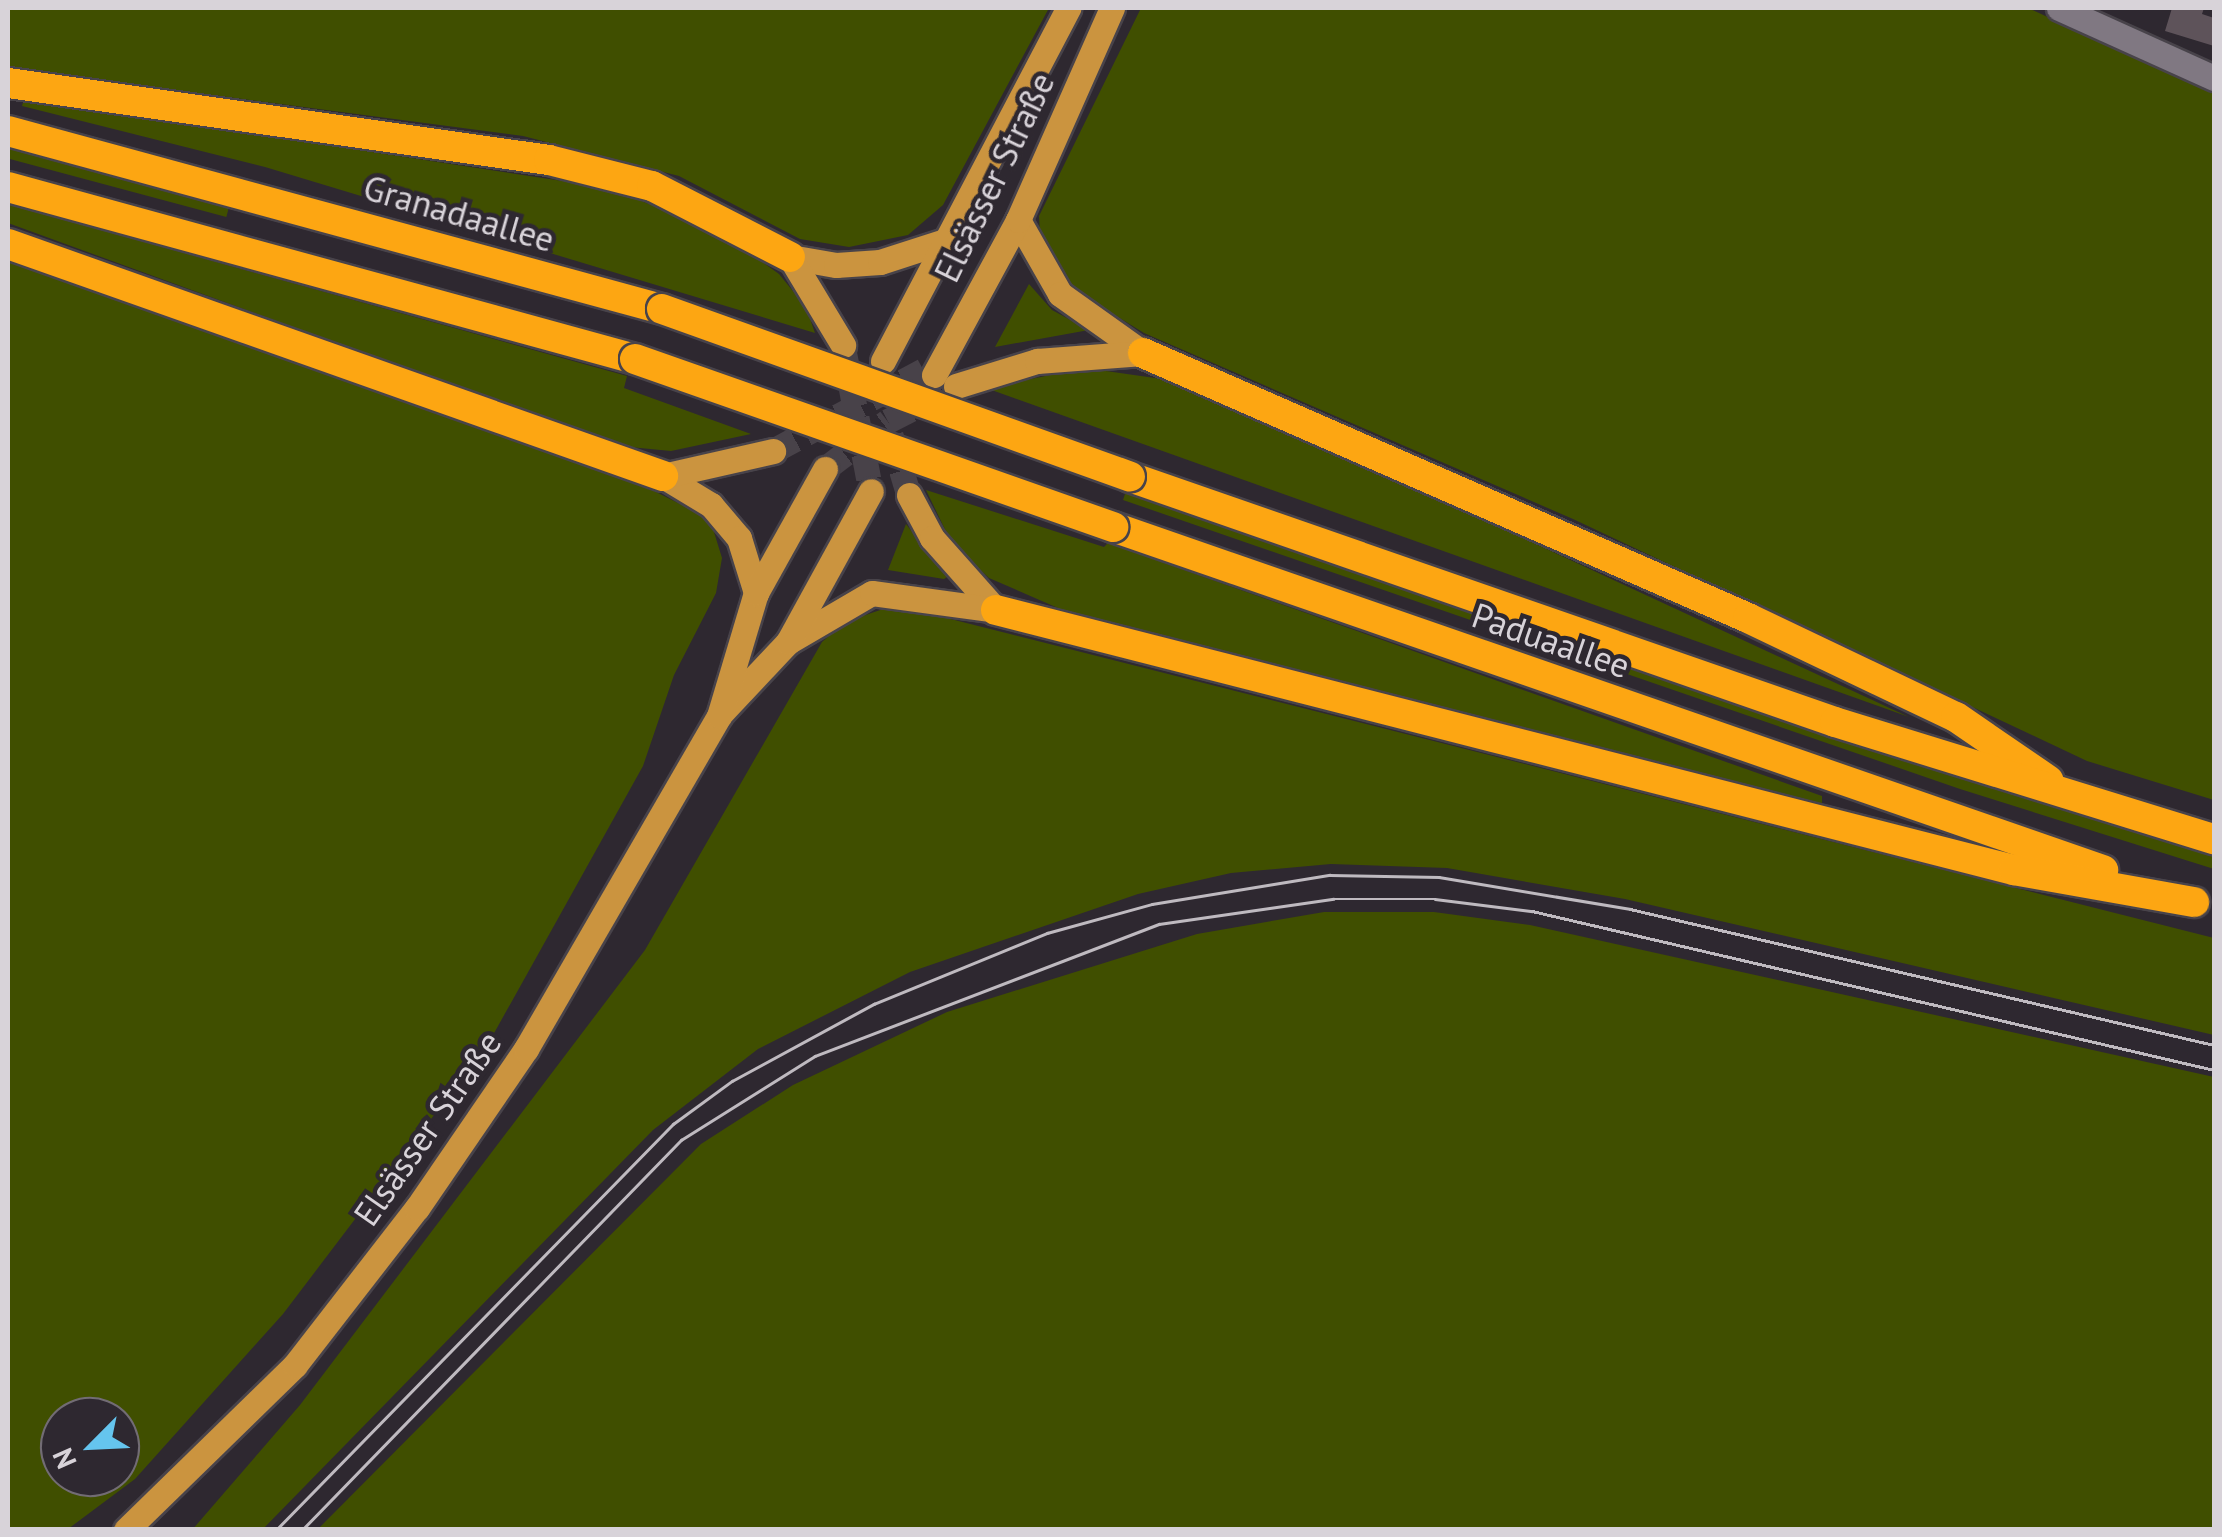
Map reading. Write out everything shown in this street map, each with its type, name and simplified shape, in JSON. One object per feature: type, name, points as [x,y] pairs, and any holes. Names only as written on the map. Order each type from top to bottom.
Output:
[{"type":"highway","points":[[8,83],[549,160],[652,186],[790,257]]},
{"type":"highway","name":"Granadaallee","points":[[8,131],[662,309],[882,392]]},
{"type":"highway","name":"Paduaallee","points":[[8,187],[635,359],[864,443],[2204,904]]},
{"type":"highway","points":[[8,244],[663,476]]},
{"type":"highway","points":[[1143,353],[1305,418],[1956,717],[2075,799]]},
{"type":"highway","name":"Paduaallee","points":[[882,392],[2075,799],[2214,839]]},
{"type":"highway","points":[[996,610],[2014,870],[2204,904]]},
{"type":"main road","name":"Elsässer Straße","points":[[883,361],[1068,8]]},
{"type":"main road","name":"Elsässer Straße","points":[[1112,8],[1018,220],[940,371],[1143,353]]},
{"type":"main road","points":[[1018,220],[1060,294],[1143,353]]},
{"type":"main road","points":[[790,257],[836,265],[880,262],[948,240]]},
{"type":"main road","points":[[790,257],[842,345]]},
{"type":"main road","points":[[663,476],[773,451]]},
{"type":"main road","name":"Elsässer Straße","points":[[719,716],[756,593],[825,469]]},
{"type":"main road","points":[[663,476],[711,505],[740,538],[756,593]]},
{"type":"main road","name":"Elsässer Straße","points":[[126,1530],[295,1365],[417,1208],[526,1049],[719,716],[788,642],[871,491]]},
{"type":"main road","points":[[909,495],[932,538],[996,610]]},
{"type":"main road","points":[[788,642],[872,592],[996,610]]},
{"type":"street","points":[[2059,8],[2214,78]]},
{"type":"green space","points":[[8,8],[1049,8],[943,205],[908,235],[849,247],[800,239],[679,176],[523,136],[8,68]]},
{"type":"green space","points":[[1141,8],[2028,8],[2214,94],[2214,800],[2087,761],[1573,519],[1144,333],[1066,285],[1040,235],[1039,216]]},
{"type":"green space","points":[[24,99],[609,188],[724,234],[779,274],[806,307],[815,333],[265,167],[22,106]]},
{"type":"green space","points":[[8,147],[229,206],[226,217],[8,158]]},
{"type":"green space","points":[[8,204],[627,376],[624,388],[751,434],[671,451],[619,446],[8,223]]},
{"type":"green space","points":[[8,255],[654,491],[710,519],[722,558],[716,593],[674,675],[643,766],[488,1044],[283,1314],[140,1473],[140,1397],[40,1397],[40,1497],[111,1497],[68,1529],[8,1529]]},
{"type":"green space","points":[[1029,284],[1052,310],[1089,330],[995,347]]},
{"type":"green space","points":[[1085,368],[1169,380],[1286,428],[1909,717],[986,388]]},
{"type":"green space","points":[[1128,485],[1642,669],[2214,856],[2214,869],[1960,789],[1123,500]]},
{"type":"green space","points":[[926,490],[1104,547],[1108,543],[1357,631],[1822,796],[1822,807],[1074,615],[989,578],[952,544]]},
{"type":"green space","points":[[906,524],[947,577],[888,570]]},
{"type":"green space","points":[[895,605],[2214,938],[2214,1035],[1625,899],[1447,868],[1331,864],[1231,873],[1138,894],[910,972],[758,1049],[653,1130],[263,1529],[192,1530],[300,1405],[645,950],[822,642],[845,622]]},
{"type":"green space","points":[[1324,912],[1434,912],[1530,925],[2214,1077],[2214,1529],[318,1529],[701,1144],[793,1085],[947,1012],[1197,934]]},
{"type":"building","points":[[2172,8],[2204,8],[2202,14],[2214,18],[2214,46],[2165,31]]},
{"type":"tunnel","points":[[843,345],[871,491]]},
{"type":"tunnel","points":[[773,451],[924,370]]},
{"type":"tunnel","points":[[825,469],[888,421],[956,386]]},
{"type":"tunnel","points":[[891,435],[909,495]]},
{"type":"tram line","points":[[276,1530],[673,1124],[732,1081],[874,1004],[1047,933],[1152,904],[1330,875],[1439,877],[1630,909],[2214,1045]]},
{"type":"tram line","points":[[302,1530],[681,1140],[815,1056],[1159,924],[1333,899],[1435,899],[1532,911],[2214,1070]]}]
